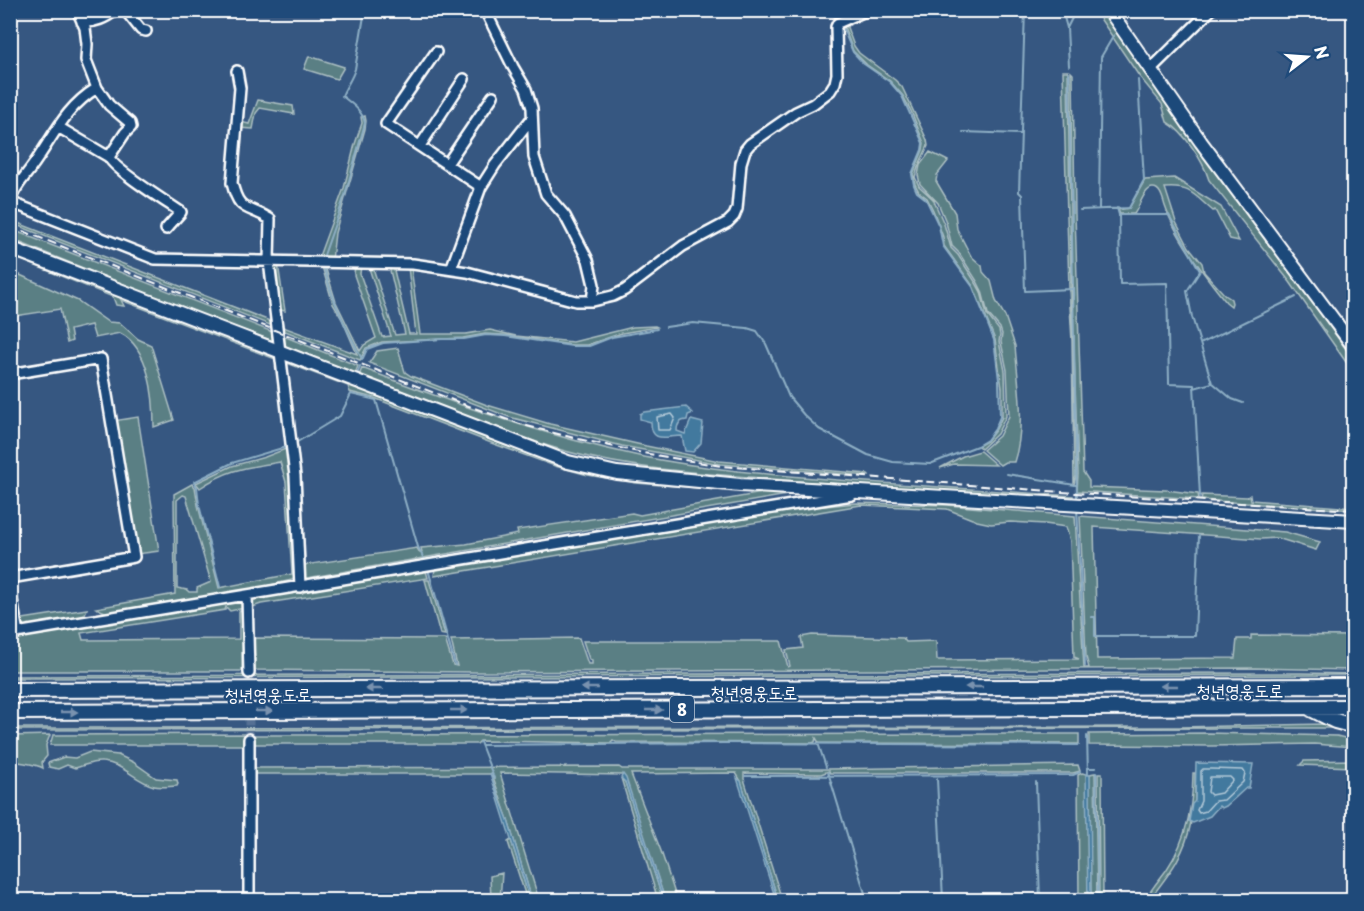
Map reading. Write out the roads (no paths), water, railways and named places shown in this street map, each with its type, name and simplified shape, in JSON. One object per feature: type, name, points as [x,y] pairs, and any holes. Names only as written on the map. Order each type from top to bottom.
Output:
[{"type":"highway","name":"청년영웅도로","points":[[10,690],[1353,686]]},
{"type":"highway","points":[[1306,707],[1335,721],[1353,726]]},
{"type":"highway","name":"청년영웅도로","points":[[10,712],[1353,707]]},
{"type":"main road","points":[[1109,10],[1248,206],[1353,347]]},
{"type":"main road","points":[[10,248],[568,462],[593,468],[740,485],[1353,521]]},
{"type":"main road","points":[[1332,520],[1353,529]]},
{"type":"street","points":[[77,10],[87,44],[86,60],[97,88],[109,105],[130,123],[131,127],[109,157]]},
{"type":"street","points":[[82,22],[91,22],[116,10]]},
{"type":"street","points":[[125,10],[141,30],[146,31]]},
{"type":"street","points":[[485,10],[526,89],[532,108],[534,157],[540,177],[546,194],[565,216],[588,260],[594,285],[592,301]]},
{"type":"street","points":[[97,88],[74,104],[31,168],[15,187],[10,201],[155,259],[395,263],[451,269],[576,301],[592,301],[613,296],[625,290],[683,246],[719,227],[734,216],[737,209],[741,163],[745,150],[750,144],[796,112],[822,98],[835,83],[837,74],[835,32],[842,22],[867,10]]},
{"type":"street","points":[[1150,70],[1211,10]]},
{"type":"street","points":[[436,52],[386,124],[481,187]]},
{"type":"street","points":[[237,71],[240,88],[232,183],[236,197],[242,206],[270,219],[269,261],[295,476],[300,586]]},
{"type":"street","points":[[420,146],[464,79]]},
{"type":"street","points":[[447,164],[494,96]]},
{"type":"street","points":[[451,269],[481,187],[495,165],[532,118]]},
{"type":"street","points":[[57,127],[109,157],[115,167],[181,212],[166,229]]},
{"type":"street","points":[[10,374],[101,359],[134,557],[10,578]]},
{"type":"street","points":[[10,589],[14,633],[869,492]]},
{"type":"street","points":[[247,595],[249,673]]},
{"type":"street","points":[[249,739],[249,900]]},
{"type":"water","points":[[686,407],[693,413],[688,415],[687,420],[679,423],[677,431],[685,434],[691,420],[703,423],[701,443],[693,452],[685,451],[682,436],[657,436],[652,429],[651,422],[640,419],[640,414],[644,412]]},
{"type":"water","points":[[1196,763],[1253,764],[1249,788],[1246,788],[1226,806],[1222,808],[1219,806],[1210,816],[1193,823],[1189,821],[1192,804],[1195,801]]},
{"type":"water","points":[[490,773],[507,817],[532,900],[530,900]]},
{"type":"water","points":[[623,774],[665,900],[663,900],[625,782],[621,778]]},
{"type":"water","points":[[1086,774],[1090,774],[1091,900],[1088,900]]},
{"type":"water","points":[[737,778],[741,781],[778,900],[776,900]]},
{"type":"waterway","points":[[323,258],[345,195],[365,123],[359,111],[342,96],[355,69],[365,10]]},
{"type":"waterway","points":[[834,10],[839,19]]},
{"type":"waterway","points":[[1025,10],[1019,192],[1022,195],[1025,291],[1072,289]]},
{"type":"waterway","points":[[1062,10],[1067,28]]},
{"type":"waterway","points":[[1069,66],[1067,28],[1076,10]]},
{"type":"waterway","points":[[666,327],[693,323],[757,331],[766,344],[789,397],[804,415],[819,429],[868,455],[893,462],[930,464],[977,446],[987,440],[995,429],[1000,417],[999,380],[994,340],[973,287],[943,246],[939,226],[926,199],[917,192],[914,185],[912,174],[923,143],[902,96],[890,82],[864,64],[853,52],[841,24]]},
{"type":"waterway","points":[[1099,208],[1101,57],[1114,35]]},
{"type":"waterway","points":[[1069,73],[1077,499]]},
{"type":"waterway","points":[[1080,210],[1129,208],[1144,180],[1138,80]]},
{"type":"waterway","points":[[963,132],[1020,134]]},
{"type":"waterway","points":[[1117,208],[1120,284],[1167,283],[1169,384],[1194,385],[1200,496]]},
{"type":"waterway","points":[[1119,215],[1169,215],[1200,271],[1187,291],[1192,317],[1212,383],[1194,388]]},
{"type":"waterway","points":[[324,267],[335,303],[362,359]]},
{"type":"waterway","points":[[1202,343],[1296,297]]},
{"type":"waterway","points":[[362,360],[367,349],[383,343],[464,339],[486,335],[572,346],[589,346],[612,337],[657,329]]},
{"type":"waterway","points":[[357,375],[360,366]]},
{"type":"waterway","points":[[1213,383],[1232,399],[1243,403]]},
{"type":"waterway","points":[[294,444],[340,416],[351,394],[376,400],[418,547],[425,561]]},
{"type":"waterway","points":[[220,587],[194,482],[232,463],[289,446]]},
{"type":"waterway","points":[[1007,474],[1075,485]]},
{"type":"waterway","points":[[1077,508],[1085,666]]},
{"type":"waterway","points":[[1091,617],[1095,617],[1095,636],[1195,636],[1199,536]]},
{"type":"waterway","points":[[428,569],[455,665]]},
{"type":"waterway","points":[[1087,736],[1088,775]]},
{"type":"waterway","points":[[480,742],[494,778]]},
{"type":"waterway","points":[[481,745],[724,743],[1079,745]]},
{"type":"waterway","points":[[818,743],[826,767]]},
{"type":"waterway","points":[[1088,768],[1096,768]]},
{"type":"waterway","points":[[828,772],[867,900]]},
{"type":"waterway","points":[[745,776],[1073,775],[1080,772]]},
{"type":"waterway","points":[[1096,773],[1098,900]]},
{"type":"waterway","points":[[937,779],[943,900]]},
{"type":"waterway","points":[[1036,782],[1040,900]]},
{"type":"tunnel","points":[[249,673],[249,739]]},
{"type":"railway","points":[[10,226],[460,403],[523,425],[643,453],[721,466],[1075,493],[1354,510]]}]
